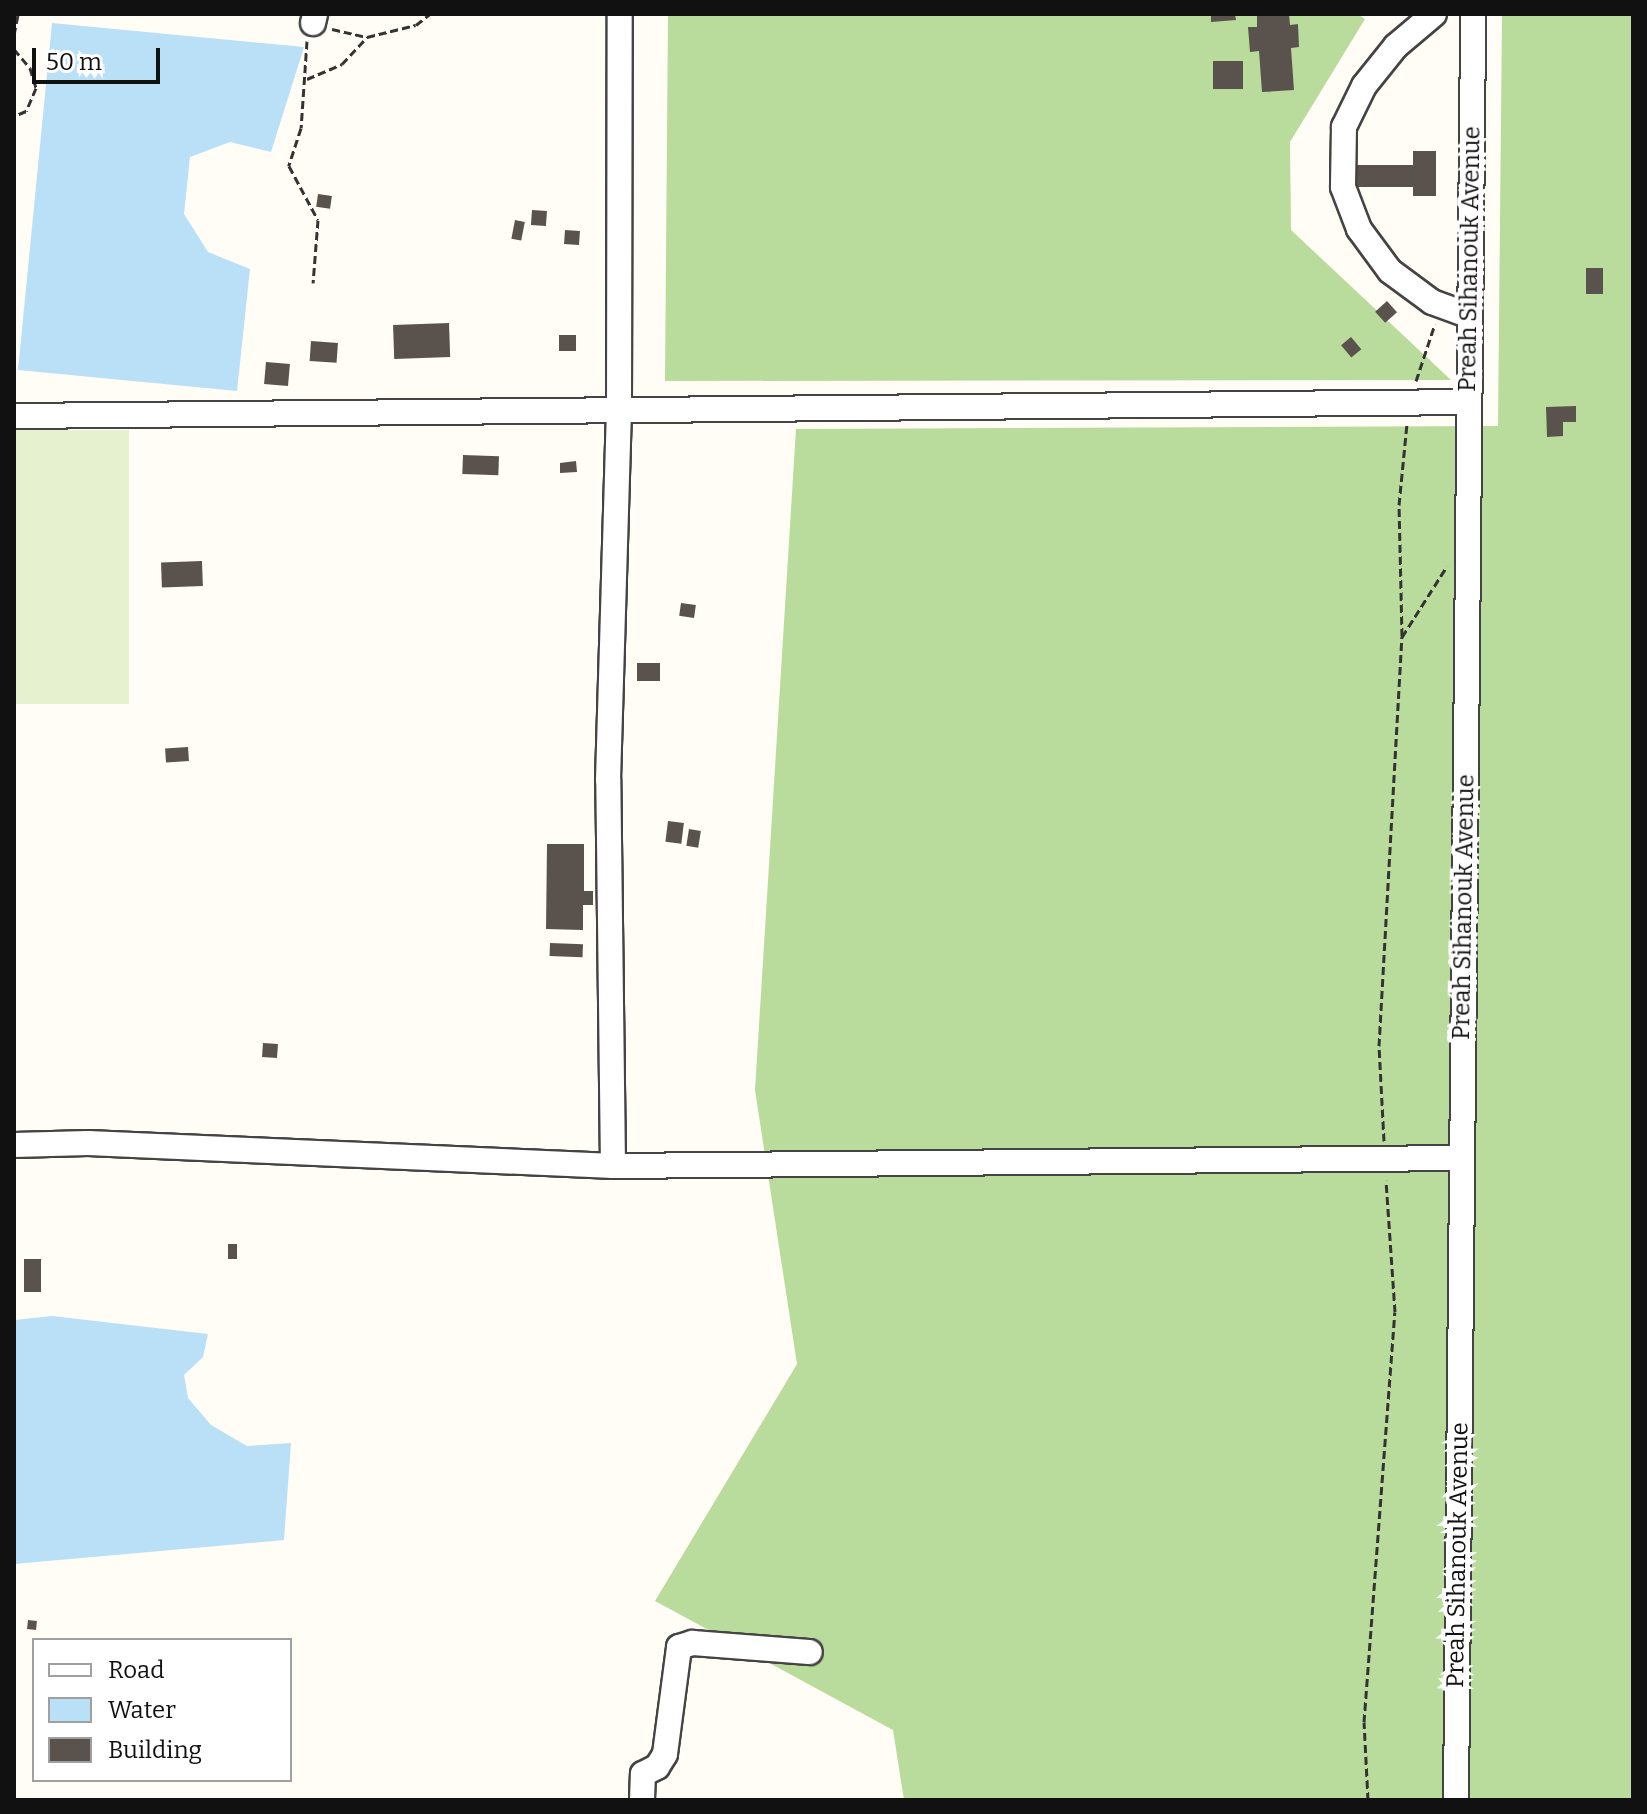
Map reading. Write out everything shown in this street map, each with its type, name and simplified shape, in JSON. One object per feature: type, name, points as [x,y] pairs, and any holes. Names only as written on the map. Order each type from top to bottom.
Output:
[{"type":"street","points":[[613,1166],[608,780],[619,408],[620,14]]},
{"type":"street","points":[[1434,14],[1396,46],[1364,86],[1344,127],[1343,187],[1359,229],[1390,271],[1441,305],[1470,316]]},
{"type":"street","name":"Preah Sihanouk Avenue","points":[[1456,1800],[1473,14]]},
{"type":"street","points":[[14,416],[1469,402]]},
{"type":"street","points":[[14,1145],[88,1143],[613,1166],[1462,1158]]},
{"type":"street","points":[[642,1800],[643,1774],[657,1767],[665,1754],[679,1647],[692,1643],[810,1652]]},
{"type":"path","points":[[14,35],[18,14]]},
{"type":"path","points":[[313,283],[318,220],[289,166],[301,128],[307,79],[305,53],[314,18],[348,36],[367,37],[416,25],[430,14]]},
{"type":"path","points":[[307,79],[342,64],[367,37]]},
{"type":"path","points":[[14,49],[30,68],[36,88],[26,111],[14,116]]},
{"type":"path","points":[[14,168],[14,185]]},
{"type":"path","points":[[1402,637],[1399,505],[1409,403],[1441,305]]},
{"type":"green space","points":[[668,14],[1357,14],[1365,19],[1290,142],[1291,230],[1451,380],[665,381]]},
{"type":"green space","points":[[1502,14],[1633,14],[1633,1800],[904,1800],[893,1730],[655,1601],[797,1364],[755,1090],[796,429],[1498,426]]},
{"type":"green space","points":[[14,430],[129,430],[129,704],[14,704]]},
{"type":"water","points":[[52,23],[304,47],[271,152],[230,142],[190,157],[184,214],[208,252],[250,269],[237,391],[18,370]]},
{"type":"water","points":[[52,1316],[208,1334],[203,1357],[184,1375],[188,1398],[211,1425],[247,1446],[291,1443],[284,1540],[14,1564],[14,1320]]},
{"type":"building","points":[[1211,14],[1235,14],[1236,20],[1211,22]]},
{"type":"building","points":[[1257,14],[1289,14],[1290,25],[1298,24],[1299,47],[1291,48],[1294,90],[1262,92],[1259,51],[1250,52],[1248,27],[1257,27]]},
{"type":"building","points":[[1213,61],[1243,61],[1243,89],[1213,89]]},
{"type":"building","points":[[1413,151],[1436,151],[1436,196],[1413,196],[1413,187],[1346,187],[1346,165],[1413,165]]},
{"type":"building","points":[[318,194],[332,196],[330,209],[316,207]]},
{"type":"building","points":[[532,210],[547,211],[546,226],[531,225]]},
{"type":"building","points":[[515,220],[525,222],[521,241],[511,239]]},
{"type":"building","points":[[565,230],[580,231],[579,245],[564,244]]},
{"type":"building","points":[[1586,268],[1603,268],[1603,294],[1586,294]]},
{"type":"building","points":[[1387,301],[1397,312],[1385,323],[1375,312]]},
{"type":"building","points":[[449,323],[450,357],[394,359],[393,325]]},
{"type":"building","points":[[559,335],[576,335],[576,351],[559,351]]},
{"type":"building","points":[[1351,337],[1361,349],[1351,358],[1341,345]]},
{"type":"building","points":[[311,341],[338,343],[337,363],[310,361]]},
{"type":"building","points":[[266,362],[290,364],[288,386],[264,384]]},
{"type":"building","points":[[1576,406],[1576,422],[1563,422],[1563,436],[1547,437],[1546,407]]},
{"type":"building","points":[[463,455],[499,456],[498,475],[462,474]]},
{"type":"building","points":[[576,461],[577,472],[560,473],[560,463]]},
{"type":"building","points":[[202,561],[203,586],[162,587],[161,562]]},
{"type":"building","points":[[681,603],[696,605],[694,618],[679,616]]},
{"type":"building","points":[[637,663],[660,663],[660,681],[637,681]]},
{"type":"building","points":[[188,747],[189,761],[166,763],[165,749]]},
{"type":"building","points":[[668,821],[684,823],[681,844],[665,842]]},
{"type":"building","points":[[689,829],[701,831],[698,848],[686,846]]},
{"type":"building","points":[[547,844],[584,844],[584,891],[593,891],[593,905],[583,905],[583,930],[546,929]]},
{"type":"building","points":[[550,943],[583,944],[583,957],[550,956]]},
{"type":"building","points":[[263,1043],[278,1044],[277,1058],[262,1057]]},
{"type":"building","points":[[228,1244],[237,1244],[237,1259],[228,1259]]},
{"type":"building","points":[[24,1259],[41,1259],[41,1292],[24,1292]]},
{"type":"building","points":[[28,1620],[37,1621],[36,1630],[27,1629]]}]
